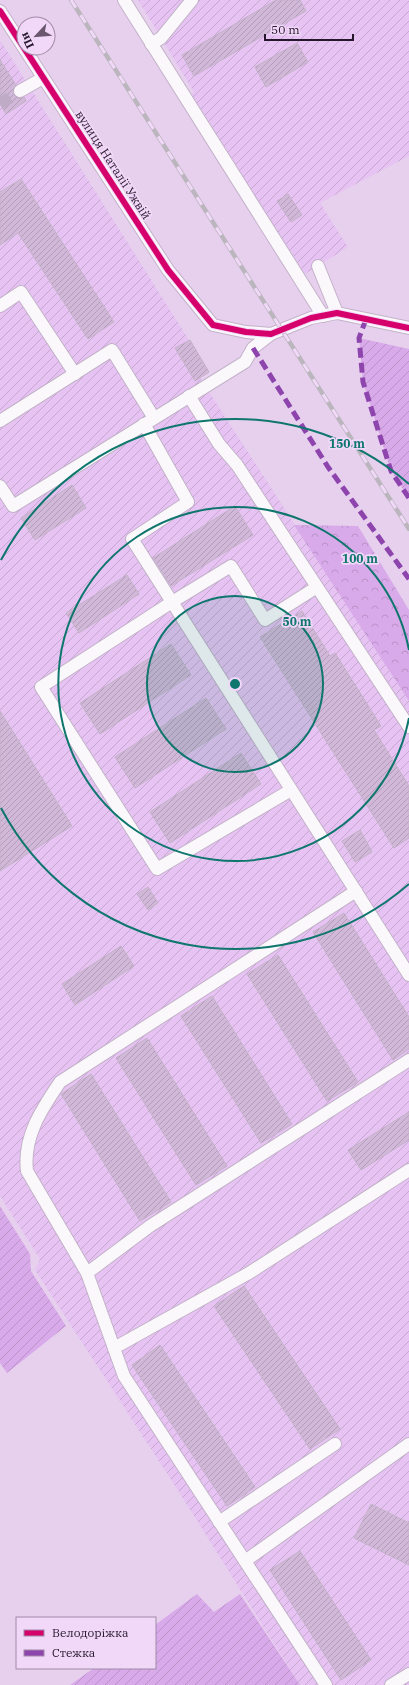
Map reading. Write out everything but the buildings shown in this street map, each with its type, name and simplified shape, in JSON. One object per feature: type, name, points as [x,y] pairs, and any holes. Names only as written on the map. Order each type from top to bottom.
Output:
[{"type":"street","points":[[124,0],[323,316]]},
{"type":"street","points":[[151,44],[161,38],[192,0]]},
{"type":"street","name":"вулиця Наталії Ужвій","points":[[0,11],[168,270],[213,325],[246,332],[271,334]]},
{"type":"street","points":[[20,91],[43,78]]},
{"type":"street","points":[[318,266],[337,313]]},
{"type":"street","points":[[0,306],[22,292],[74,374]]},
{"type":"street","points":[[0,486],[13,506],[189,396],[247,365],[253,348],[271,334],[311,318],[337,313],[409,328]]},
{"type":"street","points":[[0,421],[112,350],[149,421],[188,502],[132,539],[409,975]]},
{"type":"street","points":[[189,396],[218,444],[237,465],[409,727]]},
{"type":"street","points":[[291,790],[157,869],[41,687],[172,602],[231,566],[265,620],[317,587]]},
{"type":"street","points":[[326,1685],[124,1376],[87,1273],[27,1172],[26,1157],[30,1137],[43,1107],[60,1082],[356,891]]},
{"type":"street","points":[[87,1273],[150,1226],[409,1060]]},
{"type":"street","points":[[114,1348],[249,1273],[409,1170]]},
{"type":"street","points":[[219,1522],[335,1444]]},
{"type":"street","points":[[245,1561],[409,1444]]},
{"type":"street","points":[[391,1685],[409,1674]]},
{"type":"shaded area","points":[[138,0],[409,0],[409,156],[320,203],[348,247],[305,274],[190,96],[194,92]]},
{"type":"shaded area","points":[[0,40],[209,372],[200,378],[409,701],[409,1685],[300,1685],[179,1492],[35,1270],[40,1259],[0,1196]]},
{"type":"green space","points":[[359,338],[409,349],[409,498],[391,471],[363,382]]},
{"type":"green space","points":[[294,525],[358,526],[409,610],[409,701]]},
{"type":"green space","points":[[0,1206],[30,1254],[31,1271],[66,1326],[7,1373],[0,1363]]},
{"type":"green space","points":[[197,1594],[214,1612],[240,1594],[300,1685],[70,1685],[93,1669],[156,1669],[156,1624]]},
{"type":"tunnel","points":[[0,104],[20,91]]},
{"type":"railway","points":[[71,0],[409,529]]},
{"type":"marked path","points":[[366,319],[359,338],[363,382],[391,471],[409,498]]},
{"type":"marked path","points":[[253,348],[328,467],[409,579]]},
{"type":"cycle path","points":[[0,11],[168,270],[213,325],[246,332],[271,334],[311,318],[337,313],[409,328]]}]
